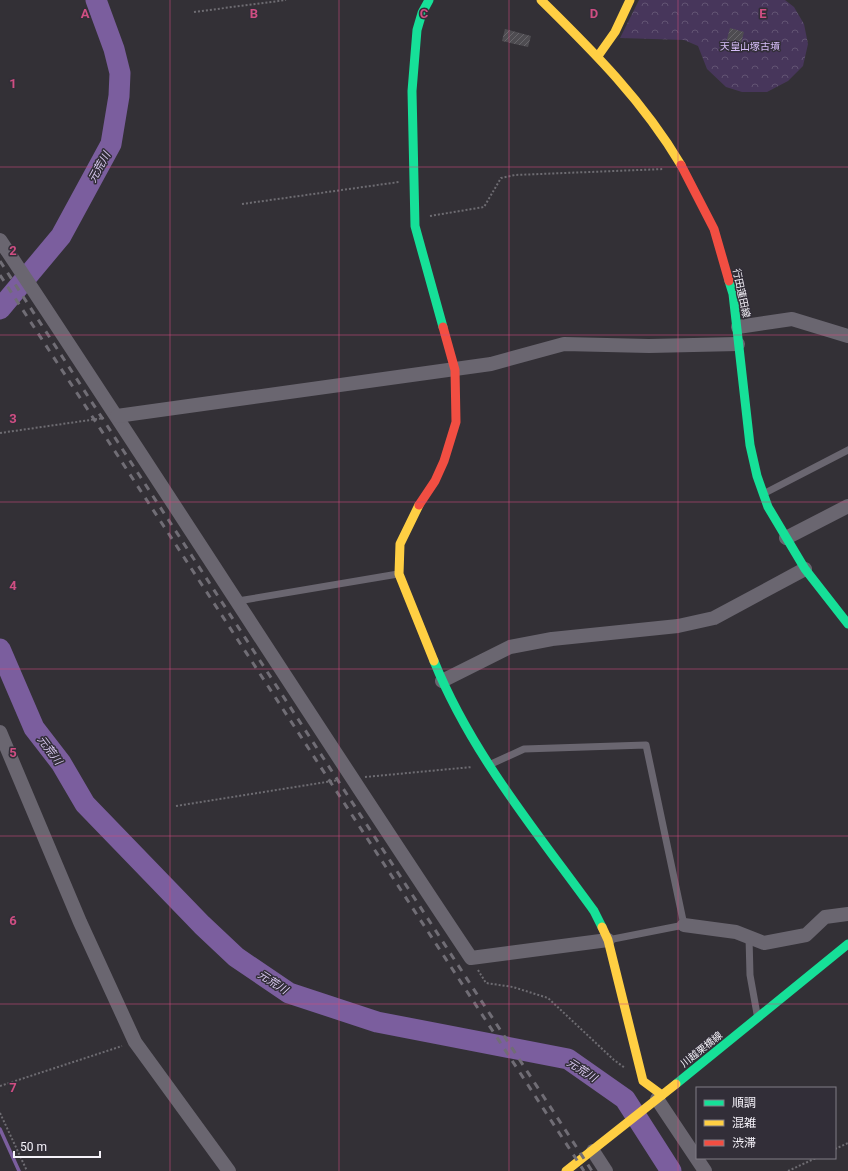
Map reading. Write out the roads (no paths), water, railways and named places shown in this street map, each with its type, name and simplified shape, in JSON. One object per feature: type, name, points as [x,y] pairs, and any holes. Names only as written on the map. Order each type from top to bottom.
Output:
[{"type":"street","points":[[429,0],[422,13],[416,30],[412,91],[415,226],[455,370],[456,422],[444,462],[435,481],[422,499],[400,544],[399,574],[442,681],[488,765],[594,911],[608,940],[643,1081],[658,1099],[696,1157]]},
{"type":"street","name":"行田蓮田線","points":[[541,0],[598,56],[641,105],[665,138],[683,168],[714,229],[733,294],[738,327],[738,344],[750,446],[756,476],[768,507],[805,569],[848,624]]},
{"type":"street","points":[[598,56],[615,32],[630,0]]},
{"type":"street","points":[[0,240],[238,601],[351,778],[471,958],[608,940]]},
{"type":"street","points":[[738,327],[792,319],[848,336]]},
{"type":"street","points":[[117,416],[455,370],[509,360],[525,353],[564,344],[649,346],[738,344]]},
{"type":"street","points":[[786,538],[848,506]]},
{"type":"street","points":[[442,681],[510,647],[552,639],[678,626],[714,618],[805,569]]},
{"type":"street","points":[[0,732],[80,922],[135,1042],[229,1171]]},
{"type":"street","points":[[684,925],[736,932],[764,943],[806,936],[826,917],[848,914]]},
{"type":"street","name":"川越栗橋線","points":[[566,1171],[606,1141],[848,944]]},
{"type":"street","points":[[593,1151],[606,1171]]},
{"type":"street","points":[[697,1159],[705,1171]]},
{"type":"lane","points":[[763,494],[848,450]]},
{"type":"lane","points":[[238,601],[399,574]]},
{"type":"lane","points":[[488,765],[524,749],[646,745],[684,925],[608,940]]},
{"type":"lane","points":[[749,937],[750,975],[757,1017]]},
{"type":"waterway","name":"元荒川","points":[[0,309],[61,236],[111,144],[119,96],[120,73],[114,49],[96,0]]},
{"type":"waterway","name":"元荒川","points":[[0,649],[34,728],[61,763],[85,804],[202,925],[236,957],[289,993],[377,1022],[568,1059],[625,1099],[671,1171]]},
{"type":"waterway","points":[[0,1129],[19,1171]]},
{"type":"railway","points":[[0,261],[592,1171]]},
{"type":"railway","points":[[0,275],[584,1171]]},
{"type":"park label","name":"天皇山塚古墳","points":[[750,46]]}]
